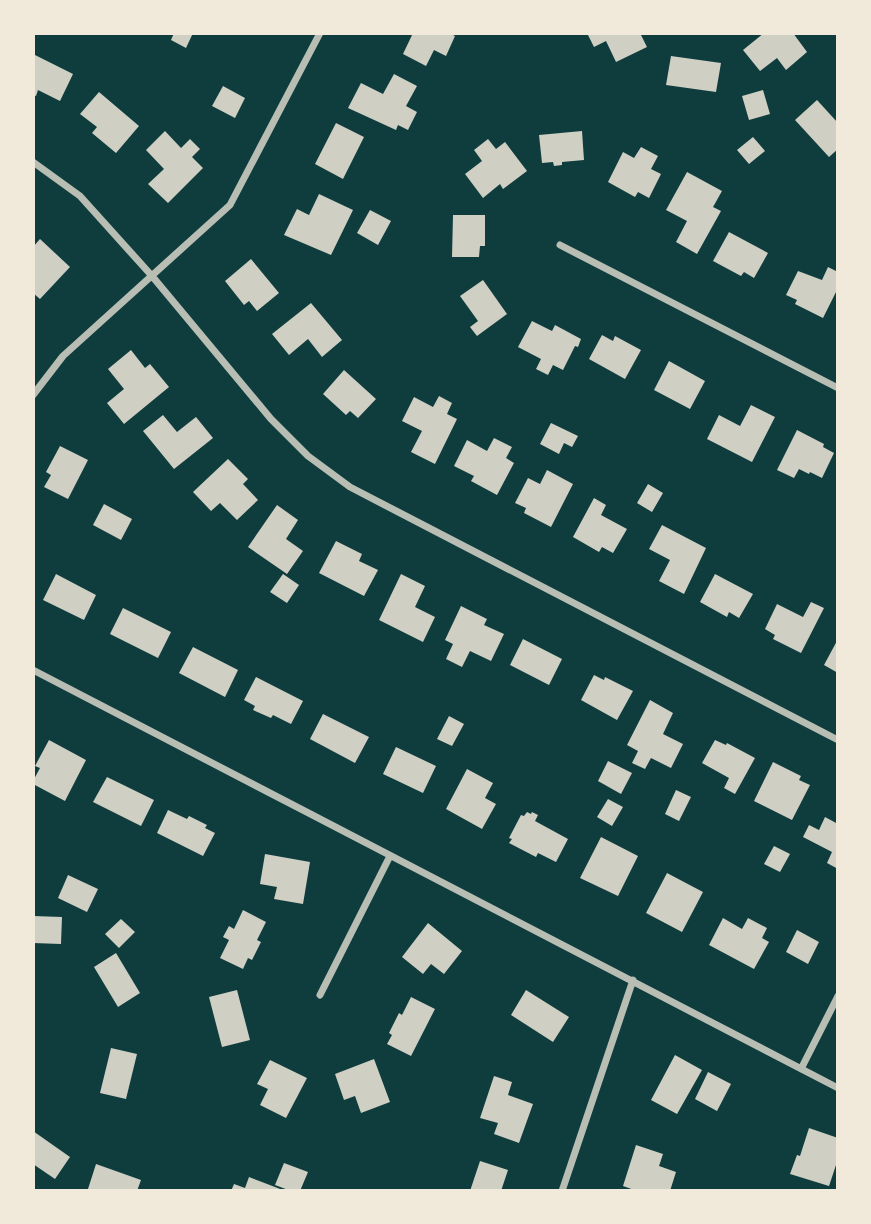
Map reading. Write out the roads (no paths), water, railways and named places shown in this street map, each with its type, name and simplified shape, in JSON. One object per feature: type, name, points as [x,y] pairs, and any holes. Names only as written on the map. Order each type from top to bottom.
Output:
[{"type":"street","points":[[33,395],[63,356],[230,205],[320,33]]},
{"type":"street","points":[[33,162],[80,196],[152,276],[271,419],[308,456],[350,487],[838,740]]},
{"type":"street","points":[[560,245],[838,388]]},
{"type":"street","points":[[33,670],[838,1088]]},
{"type":"street","points":[[320,995],[390,856]]},
{"type":"street","points":[[562,1191],[633,980]]},
{"type":"street","points":[[801,1069],[838,996]]}]
